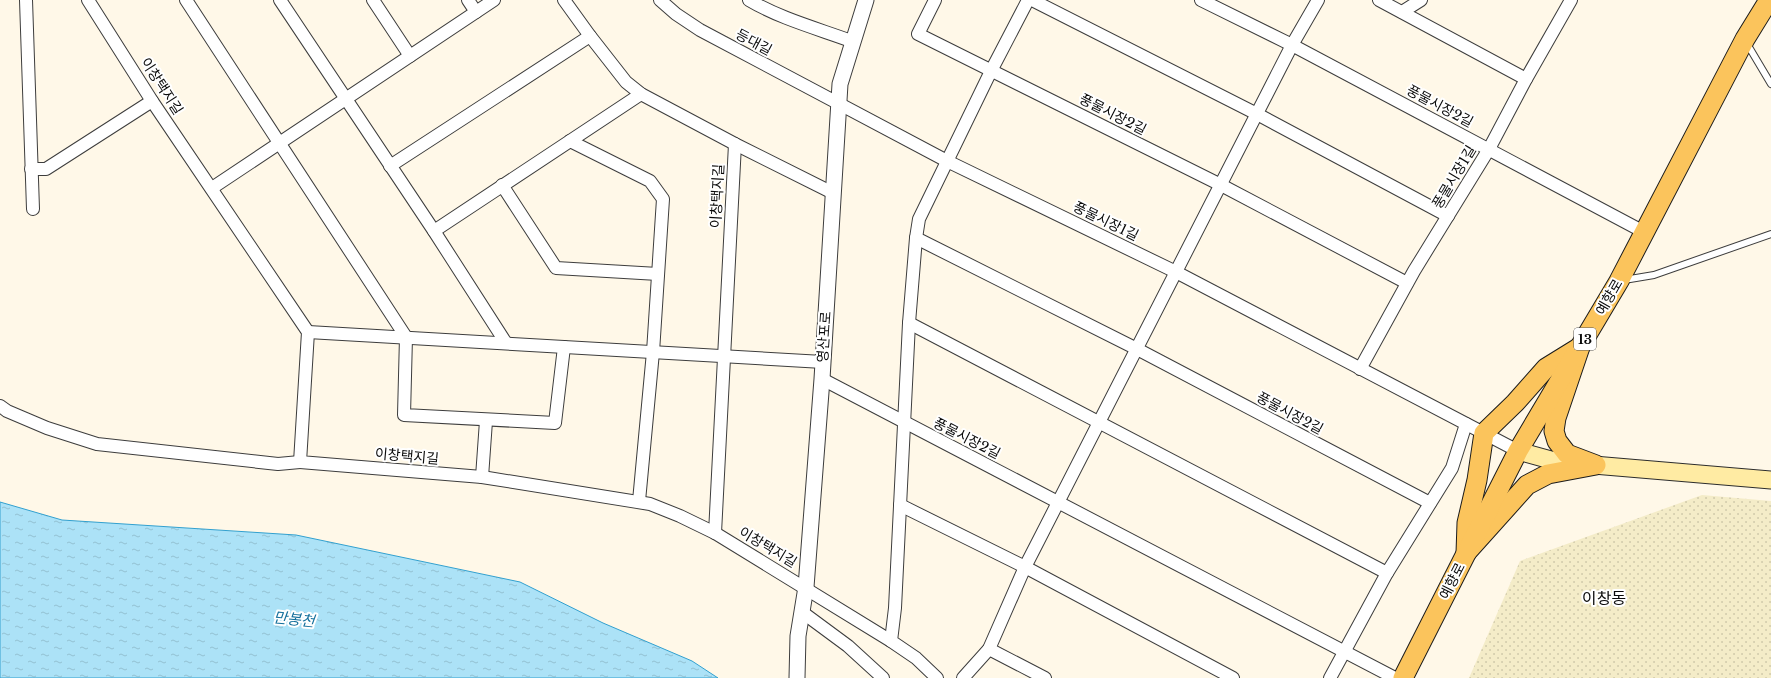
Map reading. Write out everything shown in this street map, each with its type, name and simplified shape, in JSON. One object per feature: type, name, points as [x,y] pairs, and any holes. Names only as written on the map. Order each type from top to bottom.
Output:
[{"type":"main road","name":"예향로","points":[[1403,678],[1518,451],[1618,281],[1745,39],[1769,0]]},
{"type":"main road","points":[[1466,553],[1467,523],[1477,480],[1484,434],[1516,403],[1546,368],[1580,347]]},
{"type":"main road","points":[[1580,347],[1556,418],[1554,431],[1557,441],[1567,454],[1596,465]]},
{"type":"main road","points":[[1518,451],[1558,462],[1771,480]]},
{"type":"main road","points":[[1466,553],[1527,484],[1548,474],[1596,465]]},
{"type":"street","points":[[26,0],[32,209]]},
{"type":"street","name":"이창택지길","points":[[88,0],[152,101],[308,332]]},
{"type":"street","points":[[186,0],[406,337],[404,415],[486,421],[555,423],[564,347]]},
{"type":"street","points":[[280,0],[434,231],[506,344]]},
{"type":"street","points":[[373,0],[410,56]]},
{"type":"street","points":[[468,0],[476,12]]},
{"type":"street","points":[[212,188],[494,0]]},
{"type":"street","points":[[564,0],[626,82],[641,94],[735,144],[833,193]]},
{"type":"street","name":"등대길","points":[[660,0],[676,14],[700,30],[838,103]]},
{"type":"street","points":[[750,0],[762,8],[854,42]]},
{"type":"street","name":"영산포로","points":[[797,678],[798,636],[806,587],[822,379],[838,103],[840,84],[866,0]]},
{"type":"street","name":"풍물시장2길","points":[[935,0],[918,34],[1221,185],[1407,283]]},
{"type":"street","points":[[891,641],[895,608],[909,323],[919,219],[991,70],[1028,0]]},
{"type":"street","points":[[1032,0],[1257,114],[1448,216]]},
{"type":"street","name":"풍물시장2길","points":[[1201,0],[1292,45],[1644,232]]},
{"type":"street","points":[[963,678],[989,649],[1025,568],[1058,502],[1292,45],[1318,0]]},
{"type":"street","points":[[1379,0],[1526,78]]},
{"type":"street","points":[[1402,12],[1421,0]]},
{"type":"street","name":"풍물시장1길","points":[[1360,369],[1407,283],[1489,149],[1526,78],[1571,0]]},
{"type":"street","points":[[390,166],[590,36]]},
{"type":"street","points":[[434,231],[641,94]]},
{"type":"street","points":[[31,169],[46,170],[152,101]]},
{"type":"street","name":"풍물시장1길","points":[[838,103],[947,161],[1176,272],[1518,451]]},
{"type":"street","points":[[570,141],[650,181],[663,199],[653,352],[639,501]]},
{"type":"street","name":"이창택지길","points":[[715,533],[735,144]]},
{"type":"street","points":[[502,185],[556,268],[658,274]]},
{"type":"street","name":"풍물시장2길","points":[[916,238],[1137,349],[1430,503]]},
{"type":"street","points":[[909,323],[1387,573]]},
{"type":"street","points":[[300,462],[308,332],[823,362]]},
{"type":"street","name":"풍물시장2길","points":[[822,379],[1394,678]]},
{"type":"street","name":"이창택지길","points":[[0,406],[7,411],[47,428],[97,444],[278,464],[300,462],[482,477],[639,501],[680,516],[715,533],[806,587]]},
{"type":"street","points":[[482,477],[486,421]]},
{"type":"street","points":[[1330,678],[1387,573],[1452,468],[1466,424]]},
{"type":"street","points":[[900,505],[1025,568],[1232,678]]},
{"type":"street","points":[[806,587],[916,658],[937,678]]},
{"type":"street","points":[[802,612],[848,646],[883,678]]},
{"type":"street","points":[[989,649],[1045,678]]},
{"type":"lane","points":[[1745,39],[1771,84]]},
{"type":"lane","points":[[1618,281],[1654,275],[1771,234]]},
{"type":"shaded area","points":[[1702,495],[1771,501],[1771,678],[1469,678],[1520,561]]},
{"type":"water","name":"만봉천","points":[[0,502],[62,520],[296,535],[520,582],[603,623],[692,661],[718,678],[0,678]]},
{"type":"district","name":"이창동","points":[[1604,598]]}]
